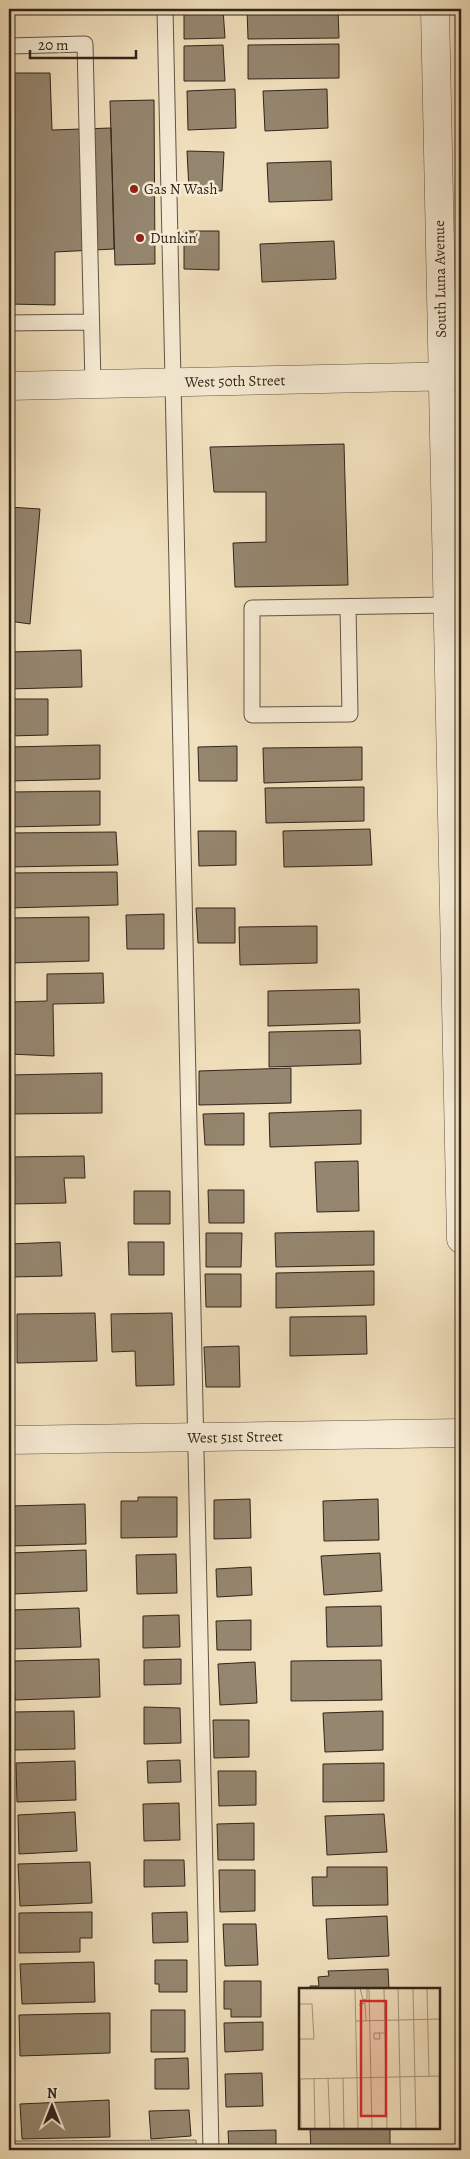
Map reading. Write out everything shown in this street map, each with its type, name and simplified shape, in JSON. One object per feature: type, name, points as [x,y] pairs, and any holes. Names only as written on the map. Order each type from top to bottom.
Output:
[{"type":"street","name":"South Luna Avenue","points":[[435,9],[452,376],[448,605],[461,1239]]},
{"type":"street","name":"West 50th Street","points":[[9,386],[452,376]]},
{"type":"street","name":"West 51st Street","points":[[9,1440],[461,1433]]},
{"type":"lane","points":[[165,9],[211,2150]]},
{"type":"lane","points":[[9,46],[85,44],[92,384]]},
{"type":"lane","points":[[9,323],[91,322]]},
{"type":"lane","points":[[348,607],[350,714],[252,715],[252,608],[448,605]]},
{"type":"shaded area","points":[[196,2140],[197,2150],[9,2150],[9,2141]]},
{"type":"building","points":[[184,9],[223,9],[225,38],[184,39]]},
{"type":"building","points":[[247,9],[338,9],[339,38],[248,39]]},
{"type":"building","points":[[339,44],[339,78],[248,79],[248,45]]},
{"type":"building","points":[[223,45],[225,81],[184,81],[184,46]]},
{"type":"building","name":"Gas N Wash","points":[[9,73],[50,73],[52,130],[111,128],[114,249],[55,252],[55,305],[9,304]]},
{"type":"building","points":[[235,89],[236,128],[188,130],[187,91]]},
{"type":"building","points":[[327,89],[328,128],[265,131],[263,91]]},
{"type":"building","name":"Gas N Wash","points":[[154,100],[155,264],[115,265],[110,101]]},
{"type":"building","points":[[187,151],[224,152],[222,191],[189,190]]},
{"type":"building","points":[[331,161],[332,200],[269,202],[267,163]]},
{"type":"building","points":[[184,231],[219,231],[219,270],[184,269]]},
{"type":"building","points":[[334,241],[336,279],[262,282],[260,244]]},
{"type":"building","points":[[344,444],[348,585],[235,587],[233,543],[266,542],[266,492],[214,492],[210,447]]},
{"type":"building","points":[[9,507],[40,509],[30,624],[9,621]]},
{"type":"building","points":[[81,650],[82,687],[9,689],[9,652]]},
{"type":"building","points":[[9,699],[48,699],[48,735],[9,736]]},
{"type":"building","points":[[100,745],[100,779],[9,781],[9,747]]},
{"type":"building","points":[[237,746],[237,781],[199,781],[198,747]]},
{"type":"building","points":[[362,747],[362,780],[264,783],[263,748]]},
{"type":"building","points":[[364,787],[364,821],[266,823],[265,788]]},
{"type":"building","points":[[100,791],[100,825],[9,827],[9,792]]},
{"type":"building","points":[[370,829],[372,865],[284,867],[283,831]]},
{"type":"building","points":[[198,831],[236,831],[236,865],[199,866]]},
{"type":"building","points":[[116,832],[118,865],[9,867],[9,833]]},
{"type":"building","points":[[117,872],[118,905],[9,908],[9,873]]},
{"type":"building","points":[[196,908],[235,908],[235,943],[198,943]]},
{"type":"building","points":[[164,914],[164,949],[127,949],[126,915]]},
{"type":"building","points":[[89,917],[89,961],[9,963],[9,918]]},
{"type":"building","points":[[317,926],[317,963],[240,965],[239,927]]},
{"type":"building","points":[[103,973],[104,1003],[53,1004],[54,1056],[9,1054],[9,1002],[47,1001],[47,974]]},
{"type":"building","points":[[359,989],[360,1023],[268,1026],[268,991]]},
{"type":"building","points":[[360,1030],[361,1064],[269,1067],[269,1032]]},
{"type":"building","points":[[291,1068],[291,1103],[199,1105],[199,1071]]},
{"type":"building","points":[[102,1073],[102,1113],[9,1114],[9,1075]]},
{"type":"building","points":[[361,1110],[361,1144],[270,1147],[269,1113]]},
{"type":"building","points":[[244,1113],[244,1145],[205,1145],[203,1114]]},
{"type":"building","points":[[84,1156],[85,1178],[64,1178],[66,1203],[9,1204],[9,1157]]},
{"type":"building","points":[[358,1161],[359,1211],[317,1212],[315,1162]]},
{"type":"building","points":[[208,1190],[244,1190],[244,1223],[209,1223]]},
{"type":"building","points":[[134,1191],[170,1191],[170,1224],[134,1224]]},
{"type":"building","points":[[374,1231],[374,1265],[276,1267],[275,1233]]},
{"type":"building","points":[[206,1233],[242,1233],[241,1267],[206,1267]]},
{"type":"building","points":[[60,1242],[62,1276],[9,1277],[9,1244]]},
{"type":"building","points":[[128,1242],[164,1242],[164,1275],[129,1275]]},
{"type":"building","points":[[374,1271],[374,1305],[276,1308],[276,1273]]},
{"type":"building","points":[[205,1274],[241,1274],[241,1307],[206,1307]]},
{"type":"building","points":[[95,1313],[97,1361],[17,1363],[17,1314]]},
{"type":"building","points":[[172,1313],[174,1385],[136,1386],[135,1351],[112,1352],[111,1314]]},
{"type":"building","points":[[366,1316],[367,1354],[290,1356],[290,1317]]},
{"type":"building","points":[[239,1346],[240,1387],[206,1387],[204,1347]]},
{"type":"building","points":[[138,1497],[177,1497],[177,1537],[121,1538],[121,1501],[138,1501]]},
{"type":"building","points":[[250,1499],[251,1538],[214,1539],[214,1500]]},
{"type":"building","points":[[378,1499],[379,1540],[324,1541],[323,1501]]},
{"type":"building","points":[[85,1504],[86,1544],[12,1546],[10,1506]]},
{"type":"building","points":[[86,1550],[87,1591],[12,1594],[11,1553]]},
{"type":"building","points":[[380,1553],[382,1591],[324,1595],[321,1556]]},
{"type":"building","points":[[176,1554],[177,1593],[137,1594],[136,1555]]},
{"type":"building","points":[[251,1567],[252,1595],[217,1597],[216,1569]]},
{"type":"building","points":[[381,1606],[382,1646],[327,1647],[326,1607]]},
{"type":"building","points":[[79,1608],[81,1647],[13,1649],[12,1610]]},
{"type":"building","points":[[179,1615],[180,1647],[143,1648],[143,1616]]},
{"type":"building","points":[[251,1620],[251,1650],[217,1650],[216,1621]]},
{"type":"building","points":[[99,1659],[100,1697],[15,1700],[13,1661]]},
{"type":"building","points":[[181,1659],[181,1684],[144,1685],[144,1660]]},
{"type":"building","points":[[381,1660],[382,1700],[291,1701],[291,1661]]},
{"type":"building","points":[[255,1662],[257,1703],[220,1705],[218,1664]]},
{"type":"building","points":[[144,1707],[180,1708],[181,1743],[144,1744]]},
{"type":"building","points":[[74,1711],[75,1749],[14,1750],[13,1712]]},
{"type":"building","points":[[383,1711],[383,1750],[325,1752],[323,1713]]},
{"type":"building","points":[[213,1720],[249,1720],[249,1757],[214,1758]]},
{"type":"building","points":[[180,1760],[181,1782],[148,1783],[147,1761]]},
{"type":"building","points":[[75,1761],[76,1800],[17,1802],[16,1763]]},
{"type":"building","points":[[384,1763],[384,1801],[323,1802],[323,1764]]},
{"type":"building","points":[[218,1771],[256,1771],[256,1805],[219,1806]]},
{"type":"building","points":[[179,1803],[180,1840],[144,1841],[143,1804]]},
{"type":"building","points":[[75,1812],[77,1851],[19,1854],[18,1815]]},
{"type":"building","points":[[384,1814],[387,1852],[327,1855],[325,1816]]},
{"type":"building","points":[[254,1823],[254,1860],[218,1860],[217,1824]]},
{"type":"building","points":[[144,1860],[184,1860],[185,1886],[144,1887]]},
{"type":"building","points":[[90,1862],[92,1903],[20,1906],[18,1864]]},
{"type":"building","points":[[327,1867],[387,1867],[388,1905],[313,1906],[312,1877],[327,1877]]},
{"type":"building","points":[[219,1870],[255,1870],[255,1911],[220,1912]]},
{"type":"building","points":[[92,1912],[92,1938],[80,1938],[80,1952],[19,1953],[19,1913]]},
{"type":"building","points":[[187,1912],[188,1942],[153,1943],[152,1913]]},
{"type":"building","points":[[387,1916],[389,1956],[328,1959],[326,1919]]},
{"type":"building","points":[[223,1924],[256,1924],[258,1965],[225,1966]]},
{"type":"building","points":[[155,1960],[187,1960],[187,1992],[159,1992],[159,1984],[155,1984]]},
{"type":"building","points":[[94,1962],[95,2002],[22,2004],[20,1964]]},
{"type":"building","points":[[388,1969],[389,1988],[310,1988],[310,1986],[319,1986],[318,1977],[329,1976],[328,1971]]},
{"type":"building","points":[[224,1981],[261,1981],[261,2017],[231,2017],[231,2009],[224,2009]]},
{"type":"building","points":[[151,2010],[185,2010],[185,2052],[151,2052]]},
{"type":"building","points":[[110,2013],[110,2053],[20,2056],[19,2015]]},
{"type":"building","points":[[263,2022],[263,2050],[225,2052],[224,2023]]},
{"type":"building","points":[[188,2058],[189,2089],[155,2089],[155,2059]]},
{"type":"building","points":[[262,2073],[263,2106],[226,2107],[225,2074]]},
{"type":"building","points":[[109,2100],[110,2137],[22,2139],[20,2104]]},
{"type":"building","points":[[189,2110],[191,2136],[151,2139],[149,2111]]},
{"type":"building","points":[[310,2129],[390,2129],[390,2150],[311,2150]]},
{"type":"building","points":[[276,2130],[276,2150],[229,2150],[228,2131]]},
{"type":"place","name":"Gas N Wash","points":[[134,189]]},
{"type":"place","name":"Dunkin'","points":[[140,238]]}]
